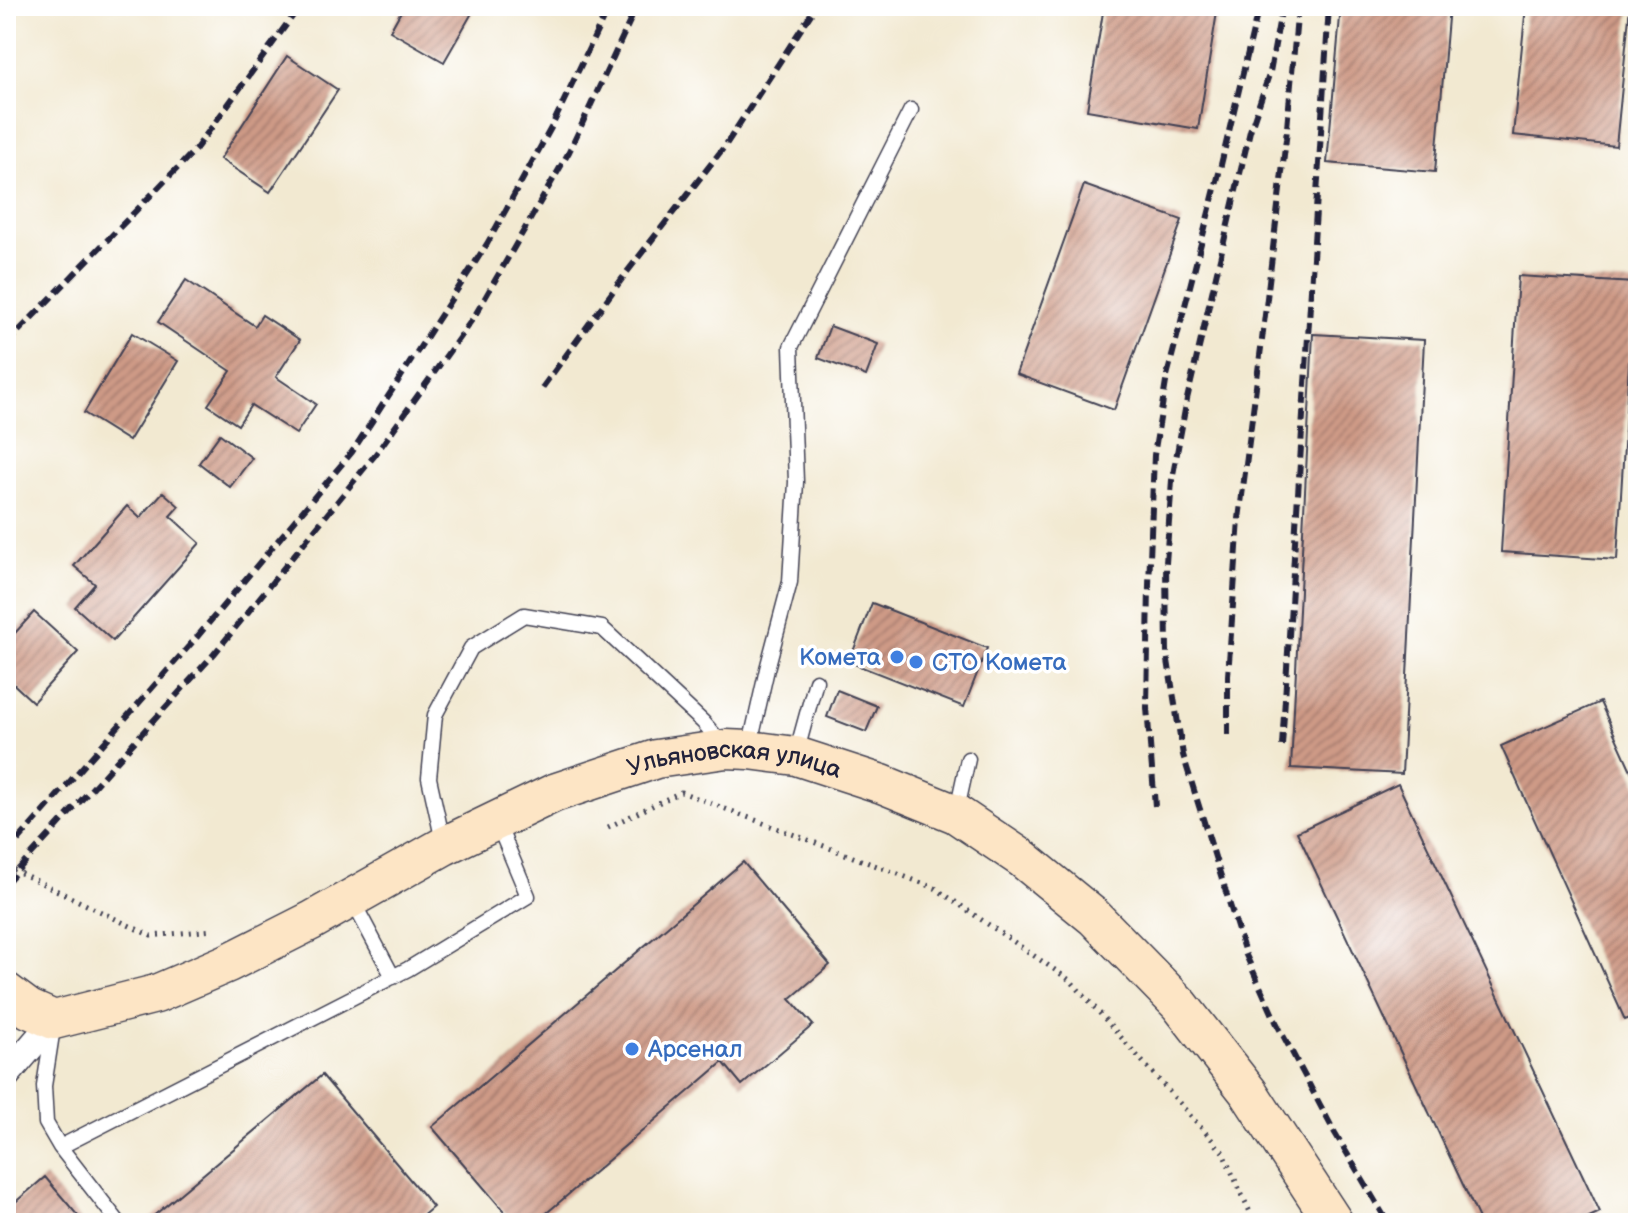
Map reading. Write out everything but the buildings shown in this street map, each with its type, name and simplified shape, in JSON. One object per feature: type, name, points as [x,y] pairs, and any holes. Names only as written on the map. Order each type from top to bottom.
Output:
[{"type":"main road","name":"Ульяновская улица","points":[[54,1020],[156,994],[228,963],[311,921],[444,846],[554,793],[656,759],[737,749],[796,756],[882,784],[956,814],[1023,859],[1094,917],[1180,1005],[1249,1093],[1334,1223]]},
{"type":"main road","points":[[6,992],[29,1009],[54,1020]]},
{"type":"street","points":[[6,1076],[54,1020]]},
{"type":"lane","points":[[444,846],[429,778],[435,715],[471,648],[524,615],[602,628],[703,722],[737,749],[767,669],[790,582],[796,482],[791,347],[911,110]]},
{"type":"lane","points":[[796,756],[816,681]]},
{"type":"lane","points":[[956,814],[968,759]]},
{"type":"lane","points":[[60,1147],[393,977],[528,896],[497,821]]},
{"type":"lane","points":[[351,898],[393,977]]},
{"type":"lane","points":[[54,1020],[44,1086],[46,1123],[60,1147],[119,1223]]},
{"type":"path","points":[[608,827],[681,792],[935,888],[1071,981],[1222,1151],[1255,1223]]},
{"type":"path","points":[[6,866],[151,936],[224,929]]},
{"type":"railway","points":[[6,344],[195,150],[300,6]]},
{"type":"railway","points":[[6,854],[197,637],[352,452],[487,244],[552,126],[609,6]]},
{"type":"railway","points":[[6,883],[214,654],[375,455],[474,317],[569,152],[637,6]]},
{"type":"railway","points":[[542,388],[725,146],[816,6]]},
{"type":"railway","points":[[1155,806],[1147,708],[1154,455],[1167,376],[1259,6]]},
{"type":"railway","points":[[1282,6],[1270,72],[1250,131],[1187,399],[1172,480],[1166,563],[1167,654],[1183,755],[1245,953],[1277,1024],[1335,1133],[1388,1223]]},
{"type":"railway","points":[[1228,735],[1228,676],[1239,519],[1286,139],[1298,6]]},
{"type":"railway","points":[[1282,746],[1329,6]]},
{"type":"place","name":"Комета","points":[[897,657]]},
{"type":"place","name":"СТО Комета","points":[[916,662]]},
{"type":"place","name":"Арсенал","points":[[632,1049]]}]
